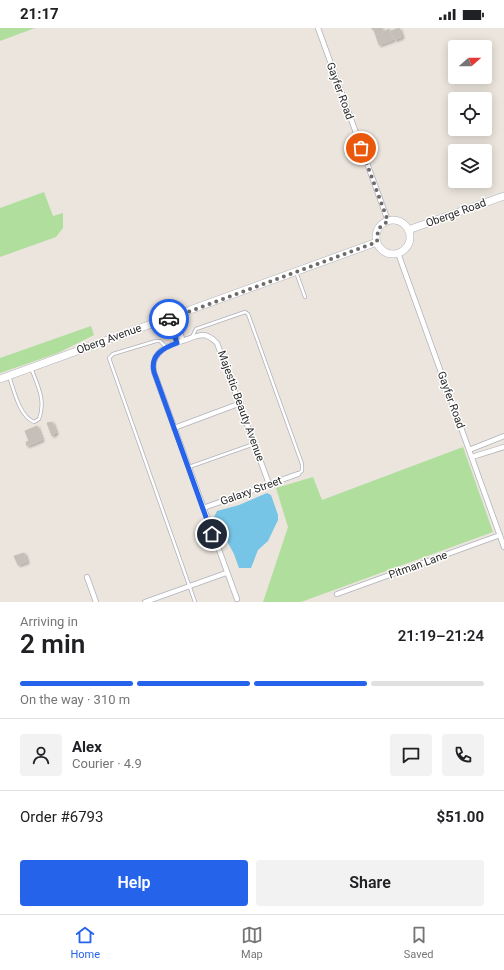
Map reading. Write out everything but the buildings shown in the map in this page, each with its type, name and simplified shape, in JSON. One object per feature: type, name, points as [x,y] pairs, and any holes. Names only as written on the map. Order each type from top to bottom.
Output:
[{"type":"street","name":"Gayfer Road","points":[[318,28],[388,221]]},
{"type":"street","name":"Oberge Road","points":[[408,230],[504,196]]},
{"type":"street","points":[[388,221],[397,221],[408,230],[409,241],[407,246],[398,253],[385,252],[377,242],[378,229],[388,221]]},
{"type":"street","name":"Oberg Avenue","points":[[0,379],[377,242]]},
{"type":"street","name":"Gayfer Road","points":[[398,253],[504,547]]},
{"type":"street","points":[[171,317],[183,341]]},
{"type":"street","points":[[171,317],[177,343]]},
{"type":"street","name":"Majestic Beauty Avenue","points":[[166,347],[203,335],[209,336],[217,343],[269,484]]},
{"type":"street","points":[[166,347],[156,356],[153,367],[235,601]]},
{"type":"street","points":[[174,428],[240,403]]},
{"type":"street","points":[[469,450],[504,436]]},
{"type":"street","points":[[472,457],[504,447]]},
{"type":"street","name":"Galaxy Street","points":[[203,508],[298,474]]},
{"type":"street","name":"Pitman Lane","points":[[337,594],[500,535]]},
{"type":"street","points":[[145,602],[226,573]]},
{"type":"street","points":[[87,577],[96,602]]},
{"type":"lane","points":[[296,272],[305,297]]},
{"type":"lane","points":[[192,338],[196,329],[245,312],[248,314],[302,464],[302,471],[298,474]]},
{"type":"lane","points":[[166,347],[160,341],[156,341],[113,354],[109,358],[195,602]]},
{"type":"lane","points":[[9,376],[22,411],[27,420],[34,422],[40,419],[43,399],[31,368]]},
{"type":"lane","points":[[188,467],[255,443]]},
{"type":"green space","points":[[0,28],[35,28],[0,41]]},
{"type":"green space","points":[[44,192],[53,216],[63,213],[63,228],[56,237],[0,257],[0,208]]},
{"type":"green space","points":[[91,326],[94,335],[58,353],[0,373],[0,358]]},
{"type":"green space","points":[[463,447],[493,532],[301,602],[263,602],[288,527],[276,488],[313,477],[322,500]]},
{"type":"water","points":[[267,493],[271,495],[278,515],[278,520],[268,541],[258,550],[251,568],[239,568],[234,554],[214,517],[217,511],[239,505]]},
{"type":"way so far","points":[[169,319],[168,318],[377,242],[376,234],[378,229],[388,221],[361,148]]},
{"type":"route","points":[[169,319],[177,343],[160,351],[156,356],[153,367],[212,534]]}]
